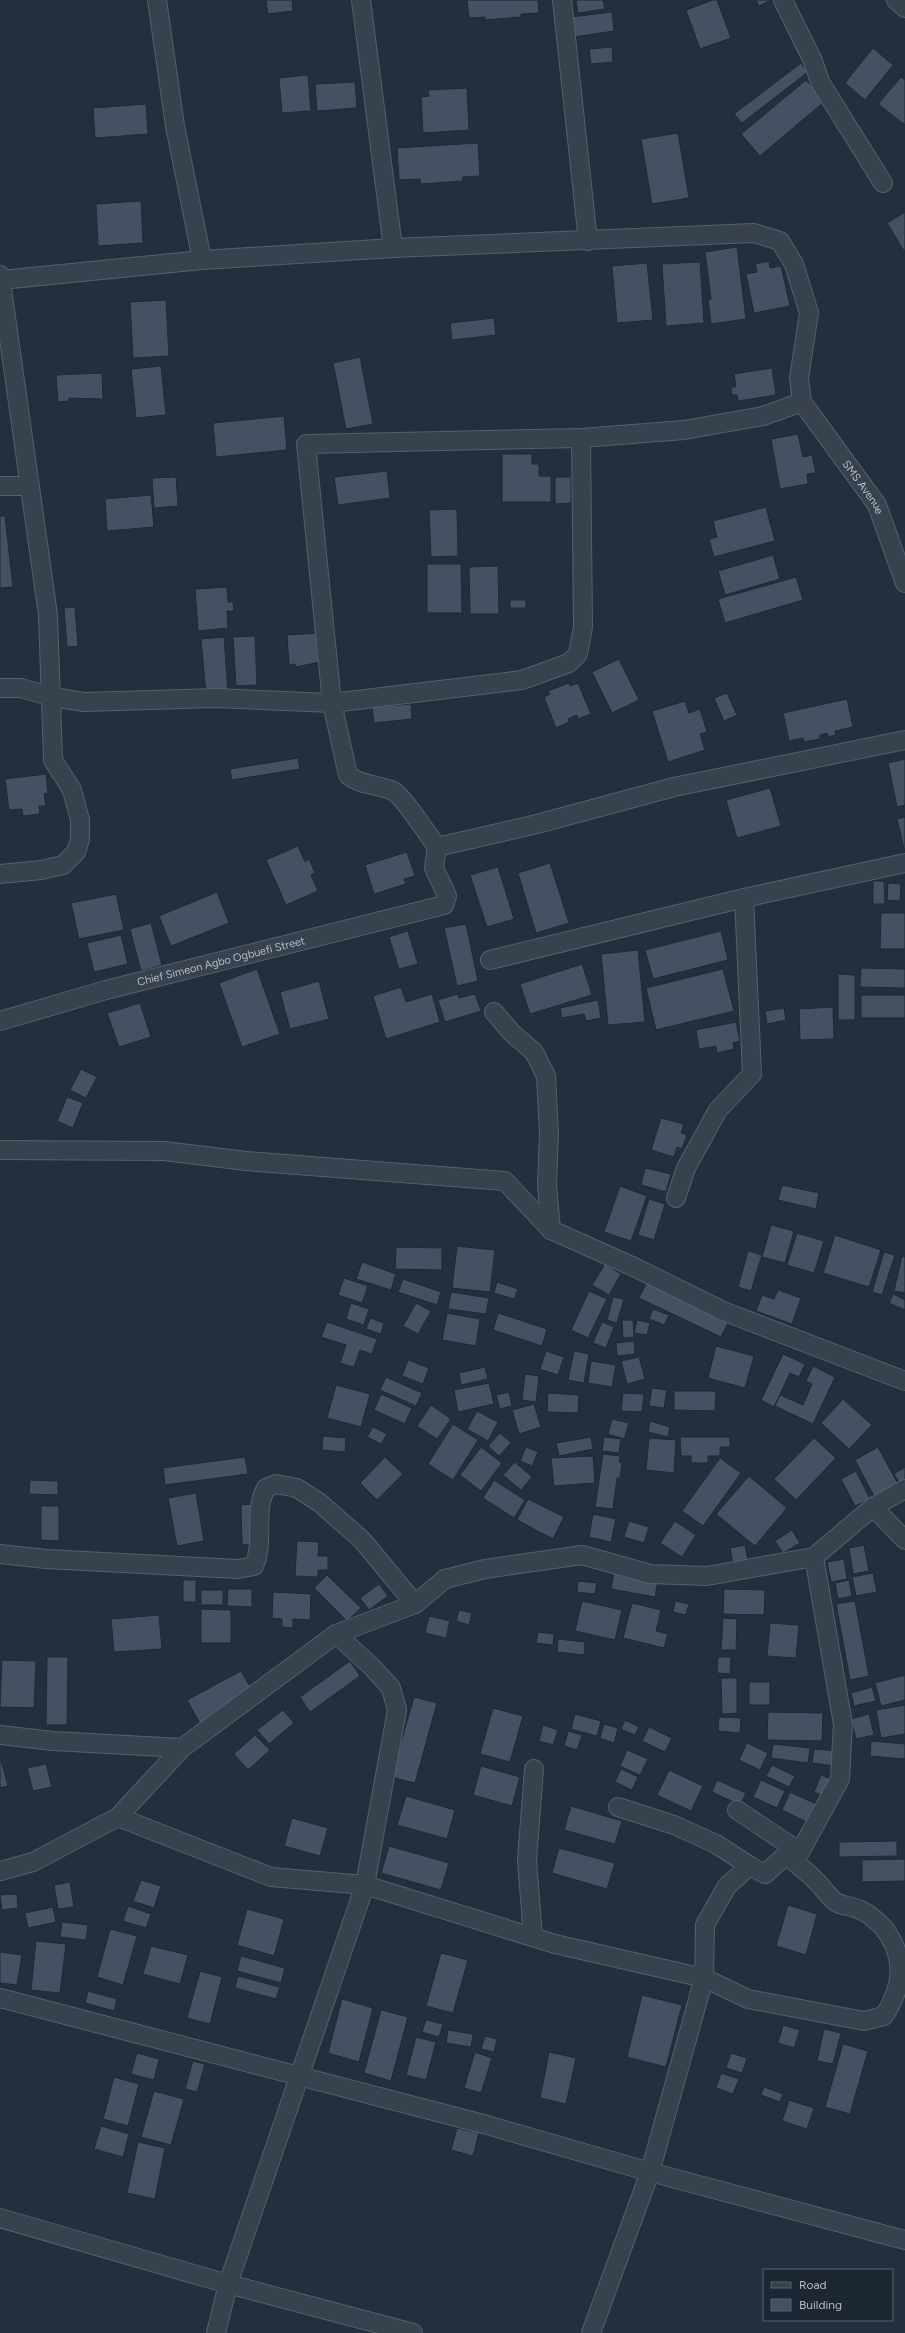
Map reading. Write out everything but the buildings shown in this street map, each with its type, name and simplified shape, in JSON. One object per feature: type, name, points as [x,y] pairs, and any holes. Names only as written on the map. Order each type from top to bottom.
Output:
[{"type":"street","points":[[157,0],[174,126],[202,260]]},
{"type":"street","points":[[361,0],[393,248]]},
{"type":"street","points":[[562,0],[588,241]]},
{"type":"street","points":[[783,0],[813,61],[820,82],[883,183]]},
{"type":"street","points":[[896,0],[905,8]]},
{"type":"street","points":[[0,874],[41,870],[63,865],[76,852],[80,839],[80,820],[72,790],[53,760],[48,615],[1,278],[202,260],[393,248],[754,233],[780,240],[794,264],[809,313],[799,378],[802,402],[763,416],[684,430],[581,438],[306,444],[332,703],[348,775],[356,782],[394,792],[404,800],[414,817],[437,847],[537,824],[674,787],[905,740]]},
{"type":"street","name":"SMS Avenue","points":[[802,402],[877,505],[905,583]]},
{"type":"street","points":[[0,688],[21,688],[52,697],[84,702],[216,698],[332,703],[522,680],[569,663],[578,654],[583,628],[581,438]]},
{"type":"street","points":[[0,486],[30,486]]},
{"type":"street","name":"Chief Simeon Agbo Ogbuefi Street","points":[[0,1021],[106,990],[444,905],[447,896],[434,868],[437,847]]},
{"type":"street","points":[[490,960],[744,898],[905,863]]},
{"type":"street","points":[[676,1198],[686,1168],[718,1110],[752,1074],[744,898]]},
{"type":"street","points":[[494,1012],[512,1033],[534,1052],[546,1076],[549,1133],[547,1185],[551,1230]]},
{"type":"street","points":[[0,1150],[164,1151],[246,1161],[505,1181],[551,1230],[634,1267],[723,1311],[905,1381]]},
{"type":"street","points":[[0,1554],[46,1559],[237,1568],[254,1566],[260,1553],[261,1497],[266,1488],[276,1484],[297,1488],[320,1503],[362,1540],[415,1604]]},
{"type":"street","points":[[0,1871],[33,1862],[118,1818],[182,1748],[336,1634],[415,1604],[445,1579],[485,1569],[582,1555],[650,1574],[707,1576],[814,1557],[873,1507],[905,1489]]},
{"type":"street","points":[[873,1507],[905,1540]]},
{"type":"street","points":[[618,1807],[674,1825],[709,1841],[765,1874],[793,1853],[840,1779],[843,1724],[814,1557]]},
{"type":"street","points":[[216,2333],[228,2284],[365,1885],[397,1710],[391,1688],[372,1667],[336,1634]]},
{"type":"street","points":[[0,1735],[53,1740],[182,1748]]},
{"type":"street","points":[[533,1937],[527,1860],[534,1768]]},
{"type":"street","points":[[118,1818],[271,1877],[365,1885],[533,1937],[704,1978],[748,1999],[864,2020],[884,2016],[895,2000],[904,1968],[902,1950],[890,1934],[859,1909],[838,1903],[832,1898],[793,1853],[736,1810]]},
{"type":"street","points":[[591,2333],[650,2172],[704,1978],[705,1925],[727,1886],[750,1866]]},
{"type":"street","points":[[0,1998],[487,2125],[650,2172],[905,2240]]},
{"type":"street","points":[[0,2218],[228,2284],[413,2333]]}]
